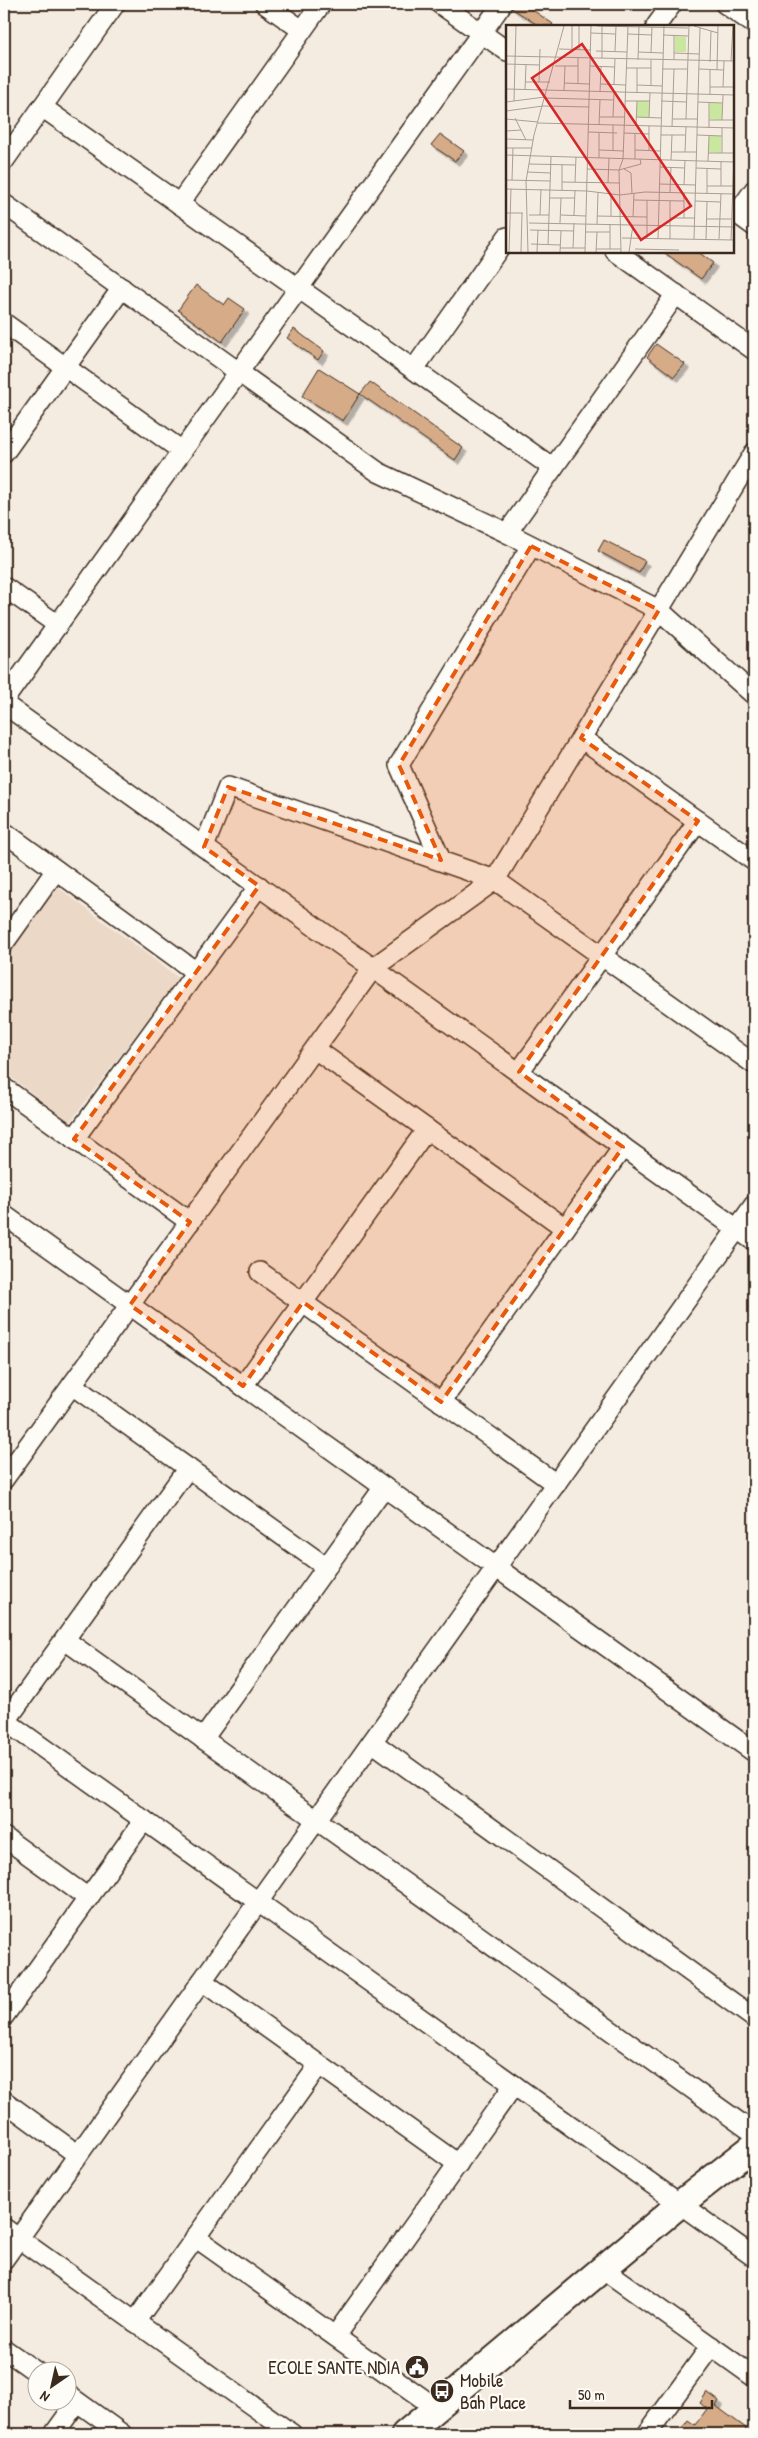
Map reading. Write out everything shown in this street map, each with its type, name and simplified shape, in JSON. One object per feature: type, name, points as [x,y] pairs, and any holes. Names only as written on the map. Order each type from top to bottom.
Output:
[{"type":"main road","points":[[405,2434],[680,2204],[753,2146]]},
{"type":"street","points":[[4,161],[115,4]]},
{"type":"street","points":[[265,4],[302,30]]},
{"type":"street","points":[[179,204],[321,4]]},
{"type":"street","points":[[440,4],[506,50]]},
{"type":"street","points":[[502,4],[4,702],[754,1241]]},
{"type":"street","points":[[657,25],[672,4]]},
{"type":"street","points":[[725,4],[754,24]]},
{"type":"street","points":[[42,107],[553,468]]},
{"type":"street","points":[[754,190],[735,212],[754,226]]},
{"type":"street","points":[[4,204],[378,472],[507,533],[659,610],[752,688]]},
{"type":"street","points":[[414,369],[506,238]]},
{"type":"street","points":[[616,252],[754,350]]},
{"type":"street","points":[[4,453],[122,288]]},
{"type":"street","points":[[507,533],[676,294]]},
{"type":"street","points":[[4,324],[182,451]]},
{"type":"street","points":[[4,1479],[373,968],[495,880],[754,452]]},
{"type":"street","points":[[440,860],[399,765],[531,546]]},
{"type":"street","points":[[4,587],[58,625]]},
{"type":"street","points":[[581,738],[754,861]]},
{"type":"street","points":[[204,847],[228,787],[495,880],[754,1064]]},
{"type":"street","points":[[519,1072],[698,821]]},
{"type":"street","points":[[4,832],[196,972]]},
{"type":"street","points":[[4,943],[56,870]]},
{"type":"street","points":[[74,1139],[259,886]]},
{"type":"street","points":[[315,1049],[565,1228]]},
{"type":"street","points":[[4,1088],[190,1222]]},
{"type":"street","points":[[242,1386],[427,1129]]},
{"type":"street","points":[[441,1402],[623,1147]]},
{"type":"street","points":[[4,2259],[11,2233],[78,2155],[754,1205]]},
{"type":"street","points":[[7,1224],[130,1305],[754,1752]]},
{"type":"street","points":[[260,1272],[556,1484]]},
{"type":"street","points":[[72,1385],[326,1567]]},
{"type":"street","points":[[188,1468],[65,1640],[5,1720],[754,2257]]},
{"type":"street","points":[[203,1739],[384,1487]]},
{"type":"street","points":[[65,1640],[316,1820],[753,2146]]},
{"type":"street","points":[[372,1742],[754,2018]]},
{"type":"street","points":[[4,2016],[144,1820]]},
{"type":"street","points":[[4,1837],[88,1898]]},
{"type":"street","points":[[202,1981],[458,2164]]},
{"type":"street","points":[[134,2322],[318,2064]]},
{"type":"street","points":[[335,2336],[514,2085]]},
{"type":"street","points":[[4,2101],[78,2155]]},
{"type":"street","points":[[11,2233],[292,2434]]},
{"type":"street","points":[[195,2237],[436,2408]]},
{"type":"street","points":[[603,2268],[754,2377]]},
{"type":"street","points":[[647,2434],[711,2346]]},
{"type":"street","points":[[4,2349],[28,2366]]},
{"type":"street","points":[[78,2402],[122,2434]]},
{"type":"street","points":[[54,2434],[66,2410]]},
{"type":"highlighted area","points":[[531,546],[659,610],[581,738],[698,821],[519,1072],[623,1147],[441,1402],[303,1302],[243,1386],[130,1305],[190,1222],[74,1139],[259,886],[204,847],[228,787],[441,860],[399,765]]},
{"type":"shaded area","points":[[55,885],[179,978],[70,1122],[4,1072],[4,953]]},
{"type":"building","points":[[513,4],[524,4],[553,24],[537,25],[510,7]]},
{"type":"building","points":[[440,134],[464,151],[455,161],[431,145]]},
{"type":"building","points":[[663,252],[698,252],[713,263],[701,279]]},
{"type":"building","points":[[196,285],[224,305],[229,298],[245,309],[222,342],[178,310]]},
{"type":"building","points":[[294,329],[324,351],[318,360],[287,338]]},
{"type":"building","points":[[656,344],[685,364],[674,377],[647,357]]},
{"type":"building","points":[[319,368],[360,394],[343,421],[302,396]]},
{"type":"building","points":[[370,382],[463,448],[455,460],[360,394]]},
{"type":"building","points":[[604,540],[645,561],[639,573],[598,551]]},
{"type":"building","points":[[707,2392],[719,2401],[716,2406],[754,2434],[699,2434],[696,2432],[688,2434],[681,2430],[688,2420],[695,2425],[707,2409],[700,2403]]},
{"type":"place","name":"ECOLE SANTE NDIA","points":[[417,2367]]},
{"type":"place","name":"Mobile Bah Place","points":[[442,2391]]}]
